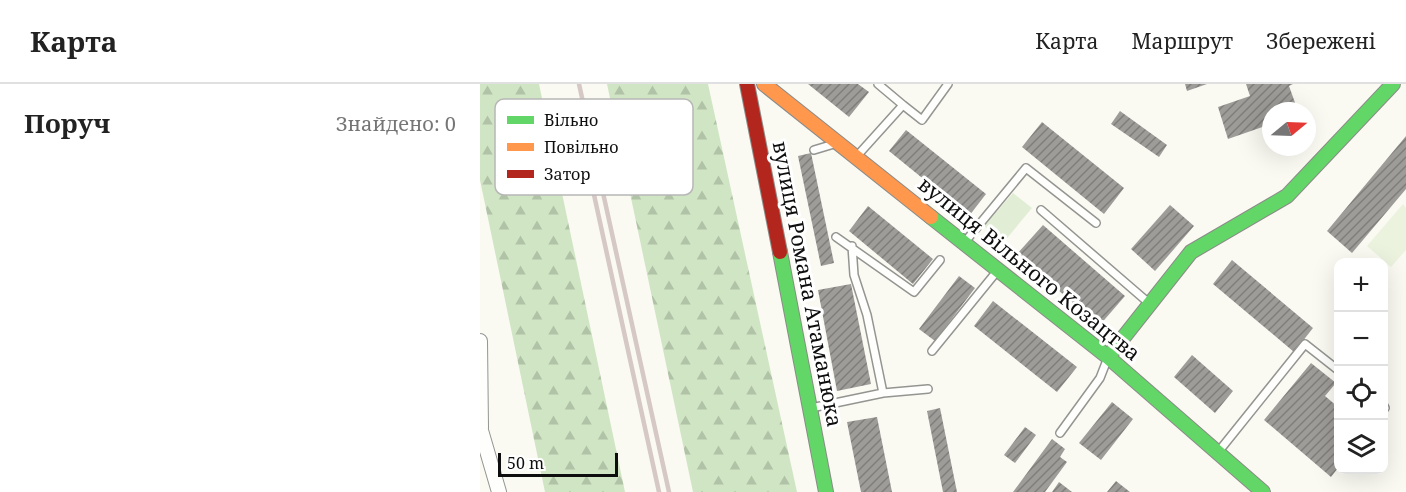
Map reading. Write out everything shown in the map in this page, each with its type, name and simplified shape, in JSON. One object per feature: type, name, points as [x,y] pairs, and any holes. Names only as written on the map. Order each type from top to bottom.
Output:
[{"type":"street","name":"вулиця Романа Атаманюка","points":[[747,84],[826,492]]},
{"type":"street","name":"вулиця Вільного Козацтва","points":[[764,84],[1108,357],[1263,492]]},
{"type":"street","points":[[1108,357],[1191,252],[1287,196],[1393,84]]},
{"type":"street","points":[[480,341],[480,427],[499,492]]},
{"type":"lane","points":[[878,84],[922,120],[948,84]]},
{"type":"lane","points":[[855,158],[903,105]]},
{"type":"lane","points":[[814,150],[837,143]]},
{"type":"lane","points":[[964,243],[1026,168],[1096,223]]},
{"type":"lane","points":[[1041,210],[1150,304]]},
{"type":"lane","points":[[836,237],[852,246],[914,292],[939,260]]},
{"type":"lane","points":[[852,246],[854,275],[867,315],[883,393]]},
{"type":"lane","points":[[932,351],[998,270]]},
{"type":"lane","points":[[1217,453],[1305,344],[1334,367]]},
{"type":"lane","points":[[1060,433],[1100,378],[1108,357]]},
{"type":"lane","points":[[808,408],[883,393],[928,389]]},
{"type":"green space","points":[[480,84],[539,84],[542,99],[495,99],[495,195],[562,195],[625,492],[545,492],[480,180]]},
{"type":"green space","points":[[607,84],[708,84],[797,492],[693,492],[630,195],[693,195],[693,99],[610,99]]},
{"type":"green space","points":[[1013,193],[1032,208],[1003,243],[984,226]]},
{"type":"green space","points":[[1403,204],[1406,208],[1406,250],[1391,267],[1388,264],[1388,258],[1381,258],[1367,246]]},
{"type":"building","points":[[808,84],[858,84],[869,92],[849,117]]},
{"type":"building","points":[[1185,84],[1207,84],[1187,91]]},
{"type":"building","points":[[1246,84],[1293,84],[1289,86],[1295,102],[1262,102],[1262,127],[1228,139],[1218,107],[1250,96]]},
{"type":"building","points":[[1120,111],[1167,145],[1159,157],[1111,124]]},
{"type":"building","points":[[1042,122],[1124,188],[1104,214],[1022,147]]},
{"type":"building","points":[[906,130],[986,194],[969,216],[889,151]]},
{"type":"building","points":[[1406,136],[1406,189],[1352,253],[1327,231]]},
{"type":"building","points":[[811,153],[834,263],[821,266],[798,156]]},
{"type":"building","points":[[1170,205],[1194,226],[1155,271],[1131,249]]},
{"type":"building","points":[[868,206],[933,259],[913,284],[849,231]]},
{"type":"building","points":[[1043,225],[1125,296],[1099,326],[1017,254]]},
{"type":"building","points":[[1232,260],[1313,328],[1294,352],[1213,284]]},
{"type":"building","points":[[959,276],[975,288],[935,341],[919,329]]},
{"type":"building","points":[[851,284],[871,384],[837,391],[818,290]]},
{"type":"building","points":[[993,301],[1077,367],[1057,392],[974,326]]},
{"type":"building","points":[[1192,355],[1233,391],[1215,413],[1174,377]]},
{"type":"building","points":[[1311,363],[1334,381],[1334,385],[1325,396],[1334,404],[1334,473],[1331,477],[1264,420]]},
{"type":"building","points":[[1112,402],[1133,419],[1101,460],[1079,443]]},
{"type":"building","points":[[940,408],[957,492],[943,492],[927,411]]},
{"type":"building","points":[[877,417],[892,492],[861,492],[847,422]]},
{"type":"building","points":[[1025,427],[1036,435],[1015,463],[1004,455]]},
{"type":"building","points":[[1052,439],[1065,449],[1060,457],[1067,462],[1045,492],[1013,492]]},
{"type":"building","points":[[1116,481],[1130,492],[1107,492]]},
{"type":"building","points":[[1059,482],[1072,492],[1052,492]]},
{"type":"railway","points":[[579,84],[582,99]]},
{"type":"railway","points":[[594,195],[659,492]]},
{"type":"railway","points":[[603,195],[669,492]]},
{"type":"traffic: fast","points":[[1108,357],[1191,252],[1287,196],[1393,84]]},
{"type":"traffic: fast","points":[[931,217],[1108,357],[1263,492]]},
{"type":"traffic: fast","points":[[780,252],[826,492]]},
{"type":"traffic: slow","points":[[764,84],[931,217]]},
{"type":"traffic: jam","points":[[747,84],[780,252]]}]
